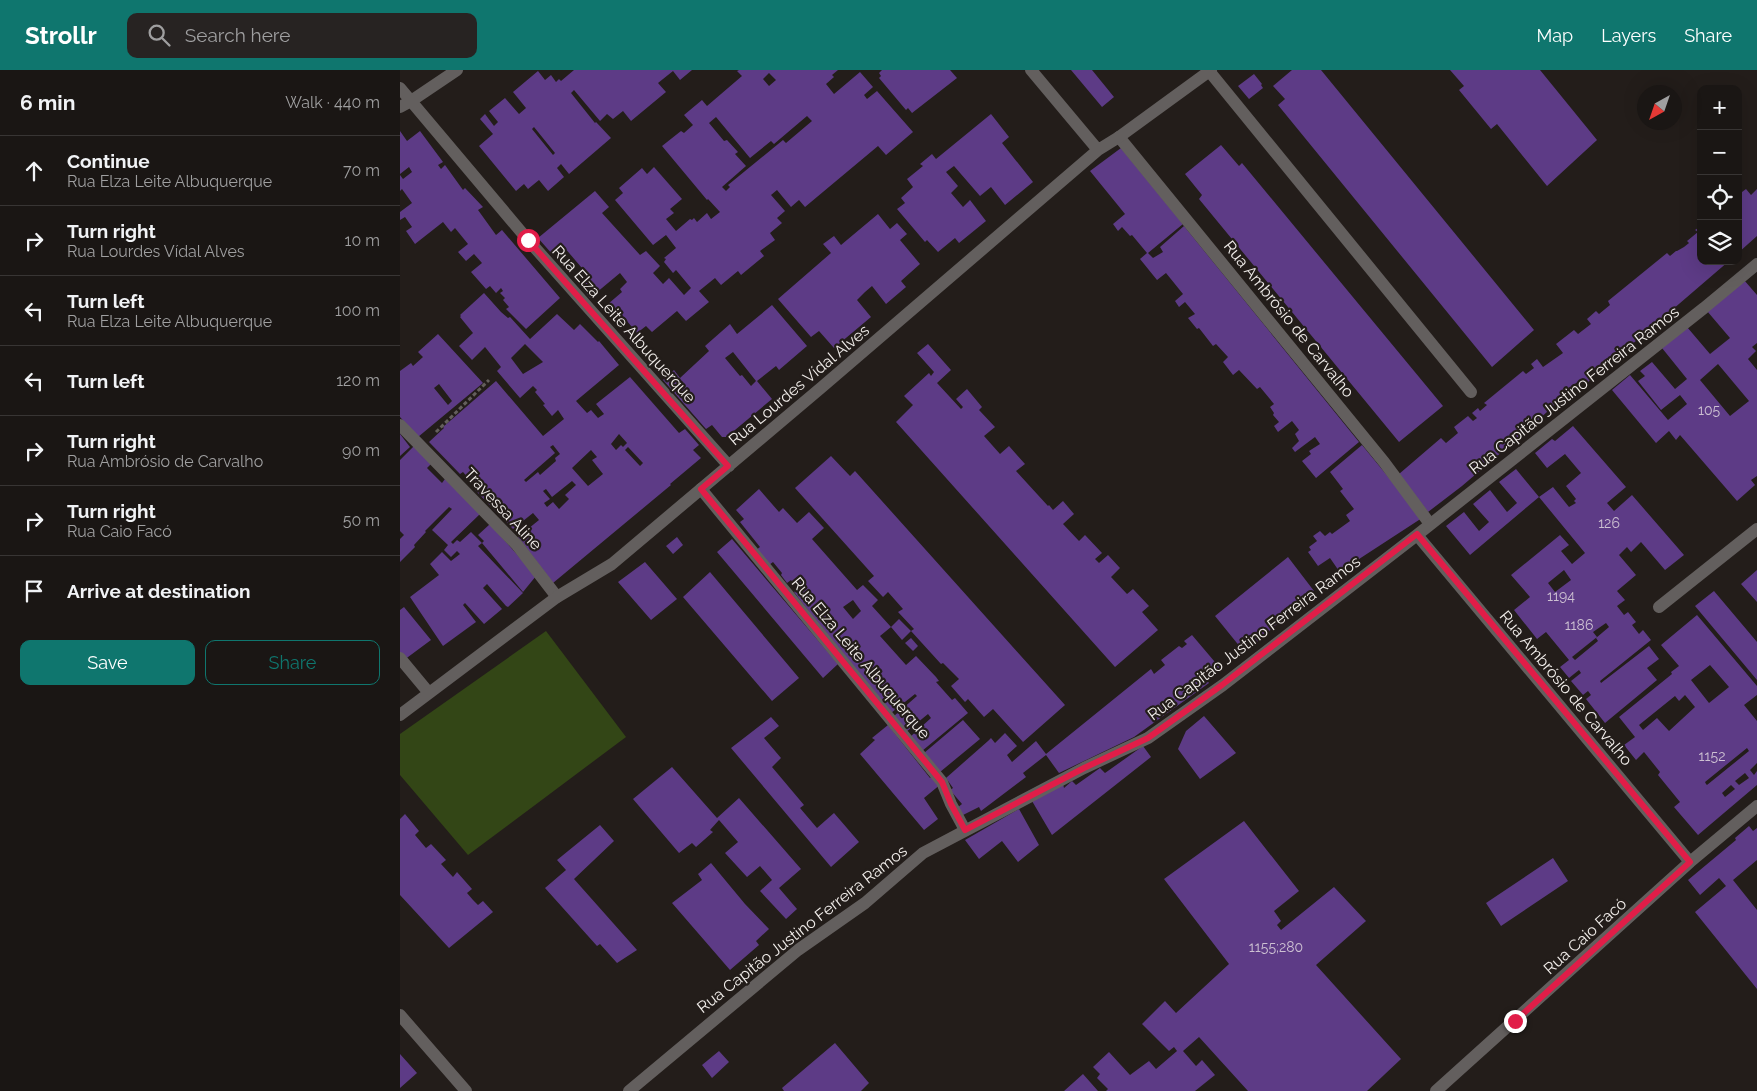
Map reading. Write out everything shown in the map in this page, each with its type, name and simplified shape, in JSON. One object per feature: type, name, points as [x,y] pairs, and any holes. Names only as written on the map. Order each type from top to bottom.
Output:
[{"type":"street","points":[[406,104],[457,70]]},
{"type":"street","points":[[1031,70],[1098,150]]},
{"type":"street","points":[[1210,71],[1471,392]]},
{"type":"street","name":"Rua Lourdes Vídal Alves","points":[[400,715],[557,597],[612,564],[1098,150],[1210,71]]},
{"type":"street","name":"Rua Elza Leite Albuquerque","points":[[400,88],[406,104],[728,466]]},
{"type":"street","name":"Rua Ambrósio de Carvalho","points":[[1119,137],[1384,462],[1430,524]]},
{"type":"street","name":"Rua Capitão Justino Ferreira Ramos","points":[[628,1091],[798,950],[864,903],[923,854],[1084,768],[1148,738],[1222,685],[1430,524],[1757,264]]},
{"type":"street","name":"Travessa Aline","points":[[400,425],[517,545],[557,597]]},
{"type":"street","name":"Rua Elza Leite Albuquerque","points":[[701,489],[942,782],[965,830]]},
{"type":"street","points":[[1659,607],[1757,529]]},
{"type":"street","name":"Rua Ambrósio de Carvalho","points":[[1417,534],[1690,862]]},
{"type":"street","points":[[400,658],[429,693]]},
{"type":"street","name":"Rua Caio Facó","points":[[1436,1091],[1690,862],[1757,806]]},
{"type":"street","points":[[400,1015],[466,1091]]},
{"type":"path","points":[[421,446],[490,380]]},
{"type":"green space","points":[[546,631],[626,737],[468,855],[400,775],[400,734]]},
{"type":"building","points":[[574,70],[692,70],[680,80],[673,71],[658,83],[666,92],[631,121],[623,111],[613,119],[607,114],[600,121],[574,90],[571,93],[595,123],[611,138],[569,174],[561,164],[557,168],[564,177],[548,191],[539,180],[528,189],[524,184],[516,191],[479,146],[493,134],[480,119],[485,114],[494,126],[498,122],[489,111],[505,98],[519,114],[526,108],[513,92],[538,71],[545,80],[551,75],[556,82],[559,79],[561,81]],"holes":[[[534,127],[555,153],[553,155],[532,129]]]},
{"type":"building","points":[[838,70],[832,75],[834,77],[826,84],[834,94],[860,72],[873,87],[864,95],[867,99],[877,91],[913,132],[886,155],[878,146],[805,207],[799,200],[791,207],[777,190],[771,195],[785,211],[777,218],[782,223],[770,233],[775,240],[760,251],[764,256],[741,275],[738,271],[721,285],[715,278],[699,291],[709,302],[686,321],[677,311],[652,332],[646,326],[637,333],[621,314],[619,317],[608,304],[622,292],[620,289],[627,282],[620,273],[590,298],[577,282],[587,274],[564,247],[553,255],[538,238],[595,191],[609,207],[602,213],[640,255],[646,251],[660,266],[653,273],[663,284],[669,278],[684,295],[691,288],[676,270],[673,273],[664,262],[666,259],[664,258],[676,248],[666,235],[653,245],[615,200],[623,193],[619,188],[642,168],[647,174],[654,167],[682,199],[670,209],[674,213],[666,219],[676,231],[690,219],[694,218],[697,222],[707,213],[711,219],[720,212],[707,200],[662,146],[681,131],[684,133],[693,125],[684,115],[702,100],[707,106],[742,76],[737,71]],"holes":[[[769,73],[776,80],[769,86],[763,79]],[[807,116],[812,121],[786,143],[783,140],[728,185],[730,187],[726,191],[722,187],[746,166],[735,154],[738,152],[727,140],[724,141],[709,123],[716,117],[750,158],[771,141],[774,144]]]},
{"type":"building","points":[[882,70],[950,70],[957,78],[912,113],[908,108],[906,110],[879,78],[881,76],[879,73]]},
{"type":"building","points":[[1071,70],[1092,70],[1114,97],[1102,107]]},
{"type":"building","points":[[1292,70],[1321,70],[1534,330],[1492,367],[1278,105],[1285,99],[1273,86]]},
{"type":"building","points":[[1450,70],[1540,70],[1597,140],[1547,186],[1497,124],[1491,129],[1459,90],[1464,86]]},
{"type":"building","points":[[1254,74],[1263,88],[1249,99],[1238,86]]},
{"type":"building","points":[[991,114],[1009,137],[1002,143],[1033,182],[1005,205],[991,187],[980,196],[954,166],[946,172],[958,186],[951,193],[963,207],[970,200],[986,221],[959,243],[955,238],[938,252],[927,240],[925,242],[897,209],[905,203],[901,198],[913,187],[907,179],[923,166],[920,164],[932,154],[936,159]]},
{"type":"building","points":[[400,131],[407,141],[420,131],[443,162],[438,165],[441,169],[445,165],[463,190],[465,188],[483,207],[478,210],[496,235],[502,230],[560,298],[526,329],[506,309],[509,307],[503,300],[505,298],[500,293],[503,291],[501,288],[496,293],[490,286],[486,289],[471,272],[482,263],[474,254],[466,261],[458,252],[468,244],[455,228],[451,232],[443,222],[415,244],[406,231],[412,227],[405,217],[400,220],[400,212],[412,203],[402,189],[400,191],[400,175],[403,179],[412,172],[409,167],[400,174]]},
{"type":"building","points":[[1221,145],[1239,166],[1242,163],[1443,406],[1399,442],[1199,199],[1202,195],[1185,174]]},
{"type":"building","points":[[1121,148],[1183,224],[1148,253],[1153,258],[1163,252],[1160,247],[1184,226],[1359,442],[1316,478],[1302,461],[1311,454],[1309,451],[1320,444],[1315,437],[1295,452],[1292,448],[1299,441],[1295,434],[1299,430],[1292,421],[1278,432],[1274,426],[1279,422],[1273,415],[1274,413],[1270,407],[1274,404],[1260,387],[1257,389],[1239,370],[1233,375],[1223,362],[1228,357],[1216,344],[1213,346],[1199,328],[1197,329],[1188,318],[1195,314],[1185,302],[1179,307],[1175,301],[1183,294],[1166,273],[1157,280],[1140,259],[1147,253],[1132,235],[1130,236],[1122,227],[1118,231],[1113,224],[1125,214],[1090,171]]},
{"type":"building","points":[[1746,189],[1751,195],[1757,189],[1757,236],[1742,249],[1742,220],[1742,192]]},
{"type":"building","points":[[878,214],[890,229],[897,223],[907,234],[900,240],[920,264],[901,281],[906,287],[886,304],[872,286],[865,292],[857,300],[871,317],[834,348],[819,331],[811,337],[778,299],[831,253],[823,244],[834,236],[841,245]]},
{"type":"building","points":[[1697,233],[1697,265],[1724,265],[1587,383],[1583,378],[1564,392],[1566,395],[1510,445],[1428,512],[1399,474],[1441,438],[1446,443],[1458,433],[1454,427],[1468,416],[1473,421],[1477,418],[1472,413],[1478,408],[1480,411],[1487,405],[1484,403],[1523,371],[1526,374],[1534,368],[1531,364],[1537,359],[1543,367],[1563,353],[1556,344],[1574,330],[1578,334],[1591,324],[1587,319],[1596,311],[1599,314],[1610,305],[1608,301],[1667,253],[1670,256],[1684,247],[1689,243],[1687,241]]},
{"type":"building","points":[[1744,280],[1757,295],[1757,343],[1752,347],[1756,351],[1748,359],[1757,370],[1757,476],[1751,480],[1755,485],[1737,501],[1680,435],[1676,440],[1669,431],[1656,443],[1612,390],[1630,375],[1668,420],[1687,404],[1680,395],[1661,410],[1638,381],[1645,376],[1640,371],[1652,362],[1675,389],[1687,379],[1662,348],[1687,327],[1710,354],[1730,338],[1707,311]],"holes":[[[1718,364],[1749,401],[1730,416],[1700,380]]]},
{"type":"building","points":[[484,293],[530,339],[557,314],[574,330],[580,324],[599,341],[619,365],[576,401],[587,413],[591,410],[598,418],[604,414],[596,404],[630,377],[679,433],[685,429],[699,445],[693,450],[701,458],[553,583],[518,537],[539,520],[533,513],[513,529],[475,490],[477,488],[463,472],[460,474],[429,442],[443,427],[496,381],[543,436],[564,419],[558,410],[552,416],[543,405],[545,404],[535,392],[537,390],[533,386],[520,398],[497,371],[501,367],[485,347],[472,360],[459,346],[473,333],[460,315]],"holes":[[[525,344],[543,362],[523,374],[511,358]],[[619,434],[627,443],[623,447],[621,445],[616,450],[611,444]],[[553,445],[560,454],[555,458],[556,461],[540,475],[538,472],[526,482],[524,480],[555,453],[550,447]],[[628,447],[643,463],[640,466],[625,450]],[[591,450],[597,457],[592,460],[603,474],[588,486],[572,468]],[[572,481],[576,485],[565,495],[569,499],[559,509],[553,502],[547,507],[544,503],[550,499],[543,491],[546,489],[552,497]]]},
{"type":"building","points":[[772,305],[807,346],[779,370],[776,366],[757,381],[772,399],[729,435],[722,437],[712,425],[706,429],[663,380],[674,370],[680,378],[709,351],[705,346],[730,324],[737,334]],"holes":[[[733,352],[756,381],[751,386],[725,358]]]},
{"type":"building","points":[[438,334],[483,383],[418,437],[400,417],[400,371],[411,363],[413,366],[423,357],[418,352]],"holes":[[[439,384],[452,401],[448,405],[434,388]]]},
{"type":"building","points":[[928,344],[951,370],[937,383],[961,409],[963,407],[956,399],[967,389],[982,407],[979,410],[995,427],[984,436],[1000,454],[1009,446],[1025,464],[1016,471],[1048,506],[1053,510],[1063,501],[1074,514],[1063,524],[1079,541],[1085,535],[1102,553],[1095,559],[1099,563],[1108,555],[1120,568],[1111,577],[1127,594],[1133,589],[1149,606],[1142,612],[1158,630],[1115,667],[896,422],[913,405],[904,396],[929,373],[931,376],[934,372],[917,353]]},
{"type":"building","points":[[1573,426],[1626,487],[1607,503],[1614,511],[1632,495],[1684,555],[1665,570],[1641,542],[1631,552],[1627,547],[1619,555],[1636,575],[1617,591],[1625,600],[1617,606],[1624,615],[1628,612],[1636,622],[1632,625],[1639,634],[1643,630],[1651,640],[1600,681],[1601,683],[1649,646],[1659,659],[1647,668],[1657,680],[1605,723],[1586,699],[1591,695],[1588,691],[1583,695],[1571,681],[1581,673],[1579,670],[1569,678],[1560,667],[1569,660],[1546,632],[1537,639],[1514,610],[1530,597],[1511,575],[1560,535],[1569,545],[1561,551],[1572,564],[1585,553],[1539,497],[1553,487],[1569,507],[1576,503],[1574,501],[1576,499],[1566,486],[1581,473],[1565,454],[1547,468],[1535,453],[1552,439],[1555,441]],"holes":[[[1564,570],[1571,580],[1555,592],[1548,583]],[[1606,623],[1609,627],[1596,638],[1598,641],[1575,660],[1572,657],[1597,637],[1593,632]]]},
{"type":"building","points":[[400,434],[410,447],[400,456]]},
{"type":"building","points":[[1362,445],[1422,518],[1356,561],[1353,560],[1339,571],[1330,558],[1318,566],[1308,552],[1311,550],[1309,547],[1317,541],[1313,536],[1320,531],[1325,536],[1330,532],[1332,534],[1350,521],[1346,515],[1354,509],[1340,491],[1343,489],[1330,472]]},
{"type":"building","points":[[414,446],[431,464],[427,468],[442,483],[445,479],[480,514],[451,542],[453,544],[457,540],[460,542],[471,532],[482,543],[478,546],[523,593],[508,607],[487,584],[483,588],[502,609],[484,624],[465,603],[463,605],[476,622],[443,646],[410,597],[439,575],[430,564],[442,552],[451,561],[460,554],[457,551],[451,557],[444,550],[448,545],[432,530],[452,509],[449,507],[425,531],[414,545],[415,547],[400,562],[400,539],[404,535],[400,531],[400,460]]},
{"type":"building","points":[[831,456],[850,476],[855,471],[1065,705],[1023,742],[993,709],[984,717],[968,699],[965,702],[951,686],[959,679],[943,663],[941,664],[911,631],[914,629],[898,612],[903,609],[888,592],[883,597],[868,581],[874,576],[795,488]]},
{"type":"building","points":[[1516,469],[1539,497],[1470,555],[1446,526],[1464,512],[1479,531],[1489,522],[1473,504],[1490,490],[1507,512],[1517,503],[1499,482]]},
{"type":"building","points":[[759,489],[779,512],[783,508],[797,523],[809,512],[824,528],[812,539],[857,590],[863,585],[878,600],[872,606],[891,627],[880,636],[906,665],[916,656],[936,677],[939,681],[936,682],[952,700],[955,698],[968,713],[922,751],[910,737],[931,718],[928,714],[906,732],[894,716],[917,696],[915,694],[891,713],[803,604],[794,592],[798,589],[791,580],[787,583],[773,562],[769,565],[756,550],[760,547],[740,522],[744,519],[736,510]],"holes":[[[853,600],[861,611],[853,619],[843,607]]]},
{"type":"building","points":[[490,524],[536,576],[523,592],[482,543],[484,541],[478,535]]},
{"type":"building","points":[[677,537],[683,545],[673,554],[666,546]]},
{"type":"building","points":[[732,539],[838,664],[823,678],[717,552]]},
{"type":"building","points":[[1288,557],[1314,591],[1299,604],[1297,601],[1277,619],[1279,622],[1245,653],[1215,616]]},
{"type":"building","points":[[645,562],[677,599],[651,620],[618,582]]},
{"type":"building","points":[[1757,570],[1757,602],[1741,584]]},
{"type":"building","points":[[710,572],[799,678],[772,701],[683,597]]},
{"type":"building","points":[[1714,591],[1757,642],[1757,680],[1695,606]]},
{"type":"building","points":[[404,607],[431,640],[404,660],[400,655],[400,610]]},
{"type":"building","points":[[1697,615],[1757,686],[1757,695],[1744,705],[1757,721],[1757,763],[1750,770],[1754,775],[1757,771],[1757,785],[1698,835],[1674,807],[1680,802],[1658,775],[1660,772],[1644,752],[1636,760],[1624,745],[1635,737],[1619,717],[1672,674],[1671,672],[1679,666],[1661,645]],"holes":[[[1710,665],[1729,687],[1709,703],[1691,680]],[[1685,695],[1695,707],[1669,731],[1657,718],[1643,730],[1639,725],[1675,696],[1679,701]],[[1747,748],[1749,751],[1707,785],[1705,782]],[[1745,773],[1749,778],[1739,785],[1735,781]],[[1731,785],[1735,789],[1725,797],[1722,793]]]},
{"type":"building","points":[[899,619],[911,631],[902,640],[891,627]]},
{"type":"building","points":[[1192,635],[1220,668],[1206,678],[1209,683],[1134,737],[1059,773],[1046,755],[1023,773],[1026,777],[981,811],[979,807],[963,815],[957,808],[962,804],[950,790],[953,788],[946,778],[991,738],[995,743],[1005,733],[1017,746],[1007,755],[1012,762],[1036,741],[1046,754],[1151,669],[1154,674],[1165,665],[1161,660],[1179,646],[1182,648],[1187,644],[1184,641]]},
{"type":"building","points":[[911,638],[918,646],[913,651],[905,643]]},
{"type":"building","points":[[1204,716],[1236,753],[1200,779],[1178,749],[1186,731]]},
{"type":"building","points":[[771,717],[779,726],[764,738],[781,758],[772,767],[804,805],[800,808],[817,828],[834,813],[859,842],[831,867],[731,748]]},
{"type":"building","points":[[963,720],[980,739],[940,772],[924,753]]},
{"type":"building","points":[[888,725],[930,778],[933,776],[941,784],[924,798],[938,819],[924,830],[860,754],[875,740],[872,738]]},
{"type":"building","points":[[1143,746],[1151,757],[1052,835],[1032,801],[1063,784],[1064,788],[1072,781],[1076,785],[1100,768],[1105,773]]},
{"type":"building","points":[[672,767],[717,818],[739,798],[801,869],[779,888],[797,909],[786,919],[760,891],[772,880],[760,866],[747,877],[725,853],[738,842],[719,820],[710,830],[713,832],[696,847],[692,843],[679,853],[633,799]]},
{"type":"building","points":[[1019,809],[1039,845],[1018,862],[1002,841],[979,859],[965,840]]},
{"type":"building","points":[[405,814],[419,831],[415,835],[426,848],[431,844],[446,860],[441,864],[453,877],[457,872],[472,889],[467,893],[473,900],[478,905],[483,901],[493,912],[449,948],[400,895],[400,819]]},
{"type":"building","points":[[1244,821],[1299,891],[1274,911],[1281,921],[1277,925],[1281,930],[1334,887],[1366,921],[1316,965],[1401,1059],[1367,1091],[1248,1091],[1199,1037],[1183,1051],[1196,1066],[1202,1060],[1215,1075],[1195,1091],[1106,1091],[1108,1089],[1097,1078],[1100,1074],[1093,1067],[1109,1052],[1130,1075],[1149,1061],[1156,1069],[1177,1051],[1174,1047],[1169,1051],[1142,1024],[1165,1001],[1176,1013],[1229,964],[1164,879]]},
{"type":"building","points":[[600,825],[614,841],[574,879],[637,950],[617,963],[600,944],[597,946],[545,888],[566,870],[557,860]]},
{"type":"building","points":[[1749,826],[1753,831],[1757,828],[1757,860],[1733,880],[1757,910],[1757,989],[1695,912],[1726,886],[1719,878],[1700,895],[1688,880],[1736,840],[1735,838]]},
{"type":"building","points":[[1553,858],[1568,881],[1501,926],[1486,903]]},
{"type":"building","points":[[711,863],[745,904],[769,929],[756,941],[759,945],[730,970],[672,903],[702,880],[698,874]]},
{"type":"building","points":[[835,1043],[869,1083],[861,1091],[784,1091],[782,1088]]},
{"type":"building","points":[[719,1051],[729,1062],[712,1078],[702,1065]]},
{"type":"building","points":[[400,1054],[417,1073],[400,1088]]},
{"type":"building","points":[[1083,1074],[1098,1091],[1064,1091]]},
{"type":"route","points":[[528,240],[728,466],[701,489],[942,782],[965,830],[1084,768],[1148,738],[1222,685],[1417,534],[1690,862],[1515,1021]]}]
